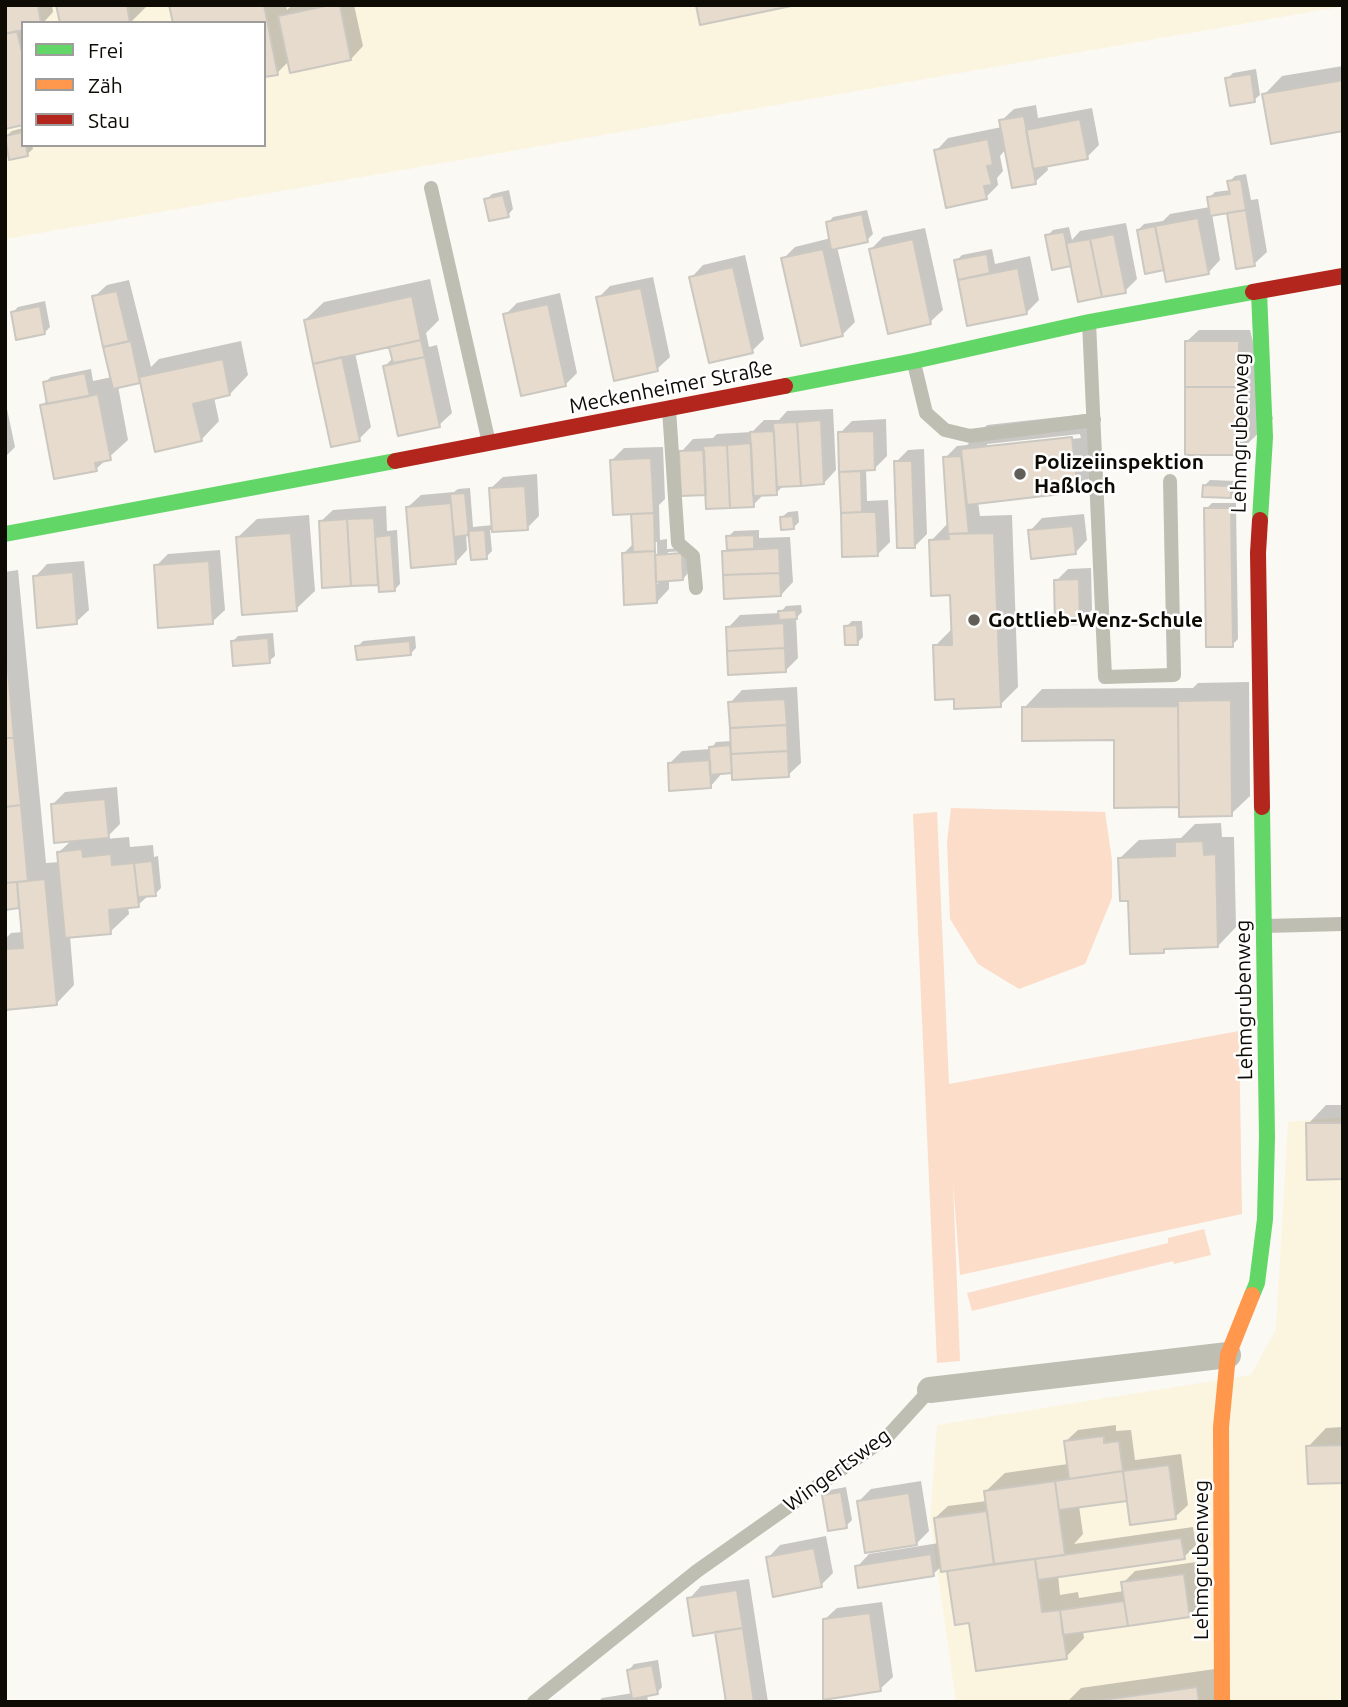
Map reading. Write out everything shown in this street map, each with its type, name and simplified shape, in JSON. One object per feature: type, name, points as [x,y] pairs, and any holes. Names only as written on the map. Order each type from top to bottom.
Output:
[{"type":"street","name":"Meckenheimer Straße","points":[[5,534],[489,444],[914,361],[1089,322],[1343,276]]},
{"type":"street","name":"Lehmgrubenweg","points":[[1223,1702],[1221,1427],[1228,1354],[1257,1283],[1265,1219],[1267,1137],[1258,553],[1265,437],[1259,292]]},
{"type":"street","name":"Wingertsweg","points":[[930,1390],[1228,1354]]},
{"type":"lane","points":[[431,188],[489,444]]},
{"type":"lane","points":[[1089,322],[1105,677],[1174,675],[1170,481]]},
{"type":"lane","points":[[914,361],[926,413],[945,430],[970,436],[1094,420]]},
{"type":"lane","points":[[669,408],[678,543],[693,555],[696,588]]},
{"type":"lane","points":[[1263,926],[1343,924]]},
{"type":"lane","name":"Wingertsweg","points":[[534,1702],[697,1571],[887,1437],[930,1390]]},
{"type":"shaded area","points":[[5,5],[1339,7],[5,239]]},
{"type":"shaded area","points":[[951,808],[1105,812],[1112,860],[1112,898],[1085,964],[1019,989],[978,964],[950,919],[947,842]]},
{"type":"shaded area","points":[[937,812],[949,1084],[1239,1031],[1242,1214],[960,1275],[953,1182],[960,1361],[937,1363],[913,814]]},
{"type":"shaded area","points":[[1343,1117],[1343,1702],[956,1702],[930,1519],[937,1425],[1251,1375],[1276,1329],[1288,1122]]},
{"type":"shaded area","points":[[1204,1229],[1211,1255],[1174,1264],[1173,1261],[972,1311],[967,1293],[1168,1243],[1168,1238]]},
{"type":"building","points":[[5,5],[38,5],[41,21],[21,21],[21,30],[5,34]]},
{"type":"building","points":[[56,5],[127,5],[130,21],[60,21]]},
{"type":"building","points":[[169,5],[264,5],[278,75],[266,77],[266,21],[173,21]]},
{"type":"building","points":[[340,5],[351,60],[290,73],[278,16]]},
{"type":"building","points":[[696,5],[796,5],[700,25]]},
{"type":"building","points":[[17,31],[21,48],[21,125],[5,129],[5,34]]},
{"type":"building","points":[[1251,74],[1255,102],[1230,106],[1225,78]]},
{"type":"building","points":[[1343,80],[1343,131],[1271,144],[1262,94]]},
{"type":"building","points":[[1024,116],[1036,184],[1012,188],[999,120]]},
{"type":"building","points":[[1080,119],[1088,159],[1033,169],[1026,130]]},
{"type":"building","points":[[21,132],[21,147],[26,147],[28,156],[9,160],[5,136]]},
{"type":"building","points":[[988,139],[993,165],[987,166],[992,185],[984,186],[987,199],[946,208],[934,150]]},
{"type":"building","points":[[1241,179],[1246,210],[1210,216],[1207,197],[1230,194],[1227,181]]},
{"type":"building","points":[[503,195],[509,217],[489,221],[484,199]]},
{"type":"building","points":[[1246,210],[1255,266],[1236,269],[1227,213]]},
{"type":"building","points":[[862,214],[868,242],[831,250],[826,222]]},
{"type":"building","points":[[1198,218],[1209,274],[1166,282],[1155,226]]},
{"type":"building","points":[[1155,226],[1164,270],[1145,274],[1137,230]]},
{"type":"building","points":[[1064,232],[1071,266],[1052,270],[1045,235]]},
{"type":"building","points":[[1114,234],[1126,293],[1102,297],[1090,239]]},
{"type":"building","points":[[913,239],[931,324],[888,334],[869,249]]},
{"type":"building","points":[[1090,239],[1102,297],[1078,302],[1066,243]]},
{"type":"building","points":[[823,249],[843,336],[801,346],[781,258]]},
{"type":"building","points":[[987,254],[990,273],[958,280],[954,260]]},
{"type":"building","points":[[733,267],[753,353],[709,363],[689,277]]},
{"type":"building","points":[[1018,268],[1027,314],[967,326],[958,280]]},
{"type":"building","points":[[641,288],[658,371],[614,381],[596,297]]},
{"type":"building","points":[[117,291],[129,341],[103,347],[92,296]]},
{"type":"building","points":[[412,296],[421,340],[313,364],[304,320]]},
{"type":"building","points":[[548,304],[566,386],[521,396],[503,314]]},
{"type":"building","points":[[40,306],[45,334],[16,340],[11,312]]},
{"type":"building","points":[[421,340],[425,357],[393,363],[389,347]]},
{"type":"building","points":[[131,341],[140,383],[113,389],[103,347]]},
{"type":"building","points":[[1185,341],[1239,341],[1239,387],[1185,387]]},
{"type":"building","points":[[342,357],[360,441],[331,447],[313,364]]},
{"type":"building","points":[[425,357],[440,427],[398,436],[383,366]]},
{"type":"building","points":[[223,359],[230,395],[193,404],[202,441],[155,452],[139,377]]},
{"type":"building","points":[[85,373],[90,396],[47,404],[43,382]]},
{"type":"building","points":[[1185,387],[1239,387],[1239,455],[1185,455]]},
{"type":"building","points":[[98,394],[111,460],[95,463],[97,471],[54,479],[40,405]]},
{"type":"building","points":[[821,420],[824,484],[801,486],[797,422]]},
{"type":"building","points":[[797,422],[801,486],[777,487],[773,423]]},
{"type":"building","points":[[774,431],[777,495],[753,496],[750,432]]},
{"type":"building","points":[[874,431],[875,470],[839,472],[838,432]]},
{"type":"building","name":"Polizeiinspektion Haßloch","points":[[1072,437],[1078,492],[967,505],[961,449]]},
{"type":"building","points":[[751,443],[754,507],[730,508],[727,445]]},
{"type":"building","points":[[727,445],[730,508],[706,509],[703,446]]},
{"type":"building","points":[[704,450],[706,495],[681,496],[679,451]]},
{"type":"building","points":[[961,456],[969,533],[948,534],[943,457]]},
{"type":"building","points":[[651,458],[654,513],[613,515],[610,460]]},
{"type":"building","points":[[894,461],[912,461],[915,548],[897,548]]},
{"type":"building","points":[[861,471],[862,512],[841,513],[839,472]]},
{"type":"building","points":[[1203,485],[1231,486],[1231,498],[1202,497]]},
{"type":"building","points":[[525,486],[528,530],[492,532],[489,488]]},
{"type":"building","points":[[465,493],[469,535],[454,537],[450,494]]},
{"type":"building","points":[[451,503],[456,564],[411,568],[406,507]]},
{"type":"building","points":[[1204,508],[1231,508],[1233,647],[1206,647]]},
{"type":"building","points":[[876,512],[878,556],[842,557],[841,513]]},
{"type":"building","points":[[654,513],[655,551],[633,552],[631,514]]},
{"type":"building","points":[[793,516],[794,529],[781,530],[780,517]]},
{"type":"building","points":[[374,518],[378,585],[351,586],[347,519]]},
{"type":"building","points":[[347,519],[351,586],[322,588],[319,521]]},
{"type":"building","points":[[1073,526],[1076,554],[1031,559],[1028,530]]},
{"type":"building","points":[[485,530],[487,559],[471,560],[468,531]]},
{"type":"building","points":[[291,533],[297,611],[242,615],[236,537]]},
{"type":"building","name":"Gottlieb-Wenz-Schule","points":[[994,533],[1001,707],[954,709],[954,699],[935,700],[933,645],[952,645],[950,595],[931,596],[929,540],[949,539],[948,534]]},
{"type":"building","points":[[391,535],[395,591],[379,592],[375,537]]},
{"type":"building","points":[[754,535],[754,549],[727,550],[726,536]]},
{"type":"building","points":[[779,548],[780,573],[723,575],[722,551]]},
{"type":"building","points":[[655,551],[657,603],[624,605],[622,553]]},
{"type":"building","points":[[682,553],[683,580],[656,582],[655,555]]},
{"type":"building","points":[[209,561],[213,624],[158,628],[154,565]]},
{"type":"building","points":[[73,572],[77,624],[37,628],[33,576]]},
{"type":"building","points":[[780,573],[781,596],[724,599],[723,575]]},
{"type":"building","points":[[1079,579],[1080,624],[1055,625],[1054,580]]},
{"type":"building","points":[[796,610],[797,619],[779,620],[778,611]]},
{"type":"building","points":[[784,623],[785,648],[727,651],[726,627]]},
{"type":"building","points":[[857,625],[858,645],[845,645],[844,626]]},
{"type":"building","points":[[268,638],[270,663],[233,666],[231,641]]},
{"type":"building","points":[[410,641],[411,655],[357,660],[355,646]]},
{"type":"building","points":[[785,648],[786,672],[728,675],[727,651]]},
{"type":"building","points":[[7,660],[14,738],[5,738]]},
{"type":"building","points":[[785,699],[787,725],[730,728],[728,702]]},
{"type":"building","points":[[1231,700],[1232,816],[1179,817],[1178,701]]},
{"type":"building","points":[[1178,706],[1179,807],[1114,808],[1114,740],[1022,741],[1022,707]]},
{"type":"building","points":[[787,725],[788,751],[731,754],[730,728]]},
{"type":"building","points":[[5,738],[14,738],[21,805],[5,807]]},
{"type":"building","points":[[730,745],[732,773],[710,775],[709,747]]},
{"type":"building","points":[[788,751],[789,777],[732,780],[731,754]]},
{"type":"building","points":[[710,760],[711,788],[669,791],[668,763]]},
{"type":"building","points":[[105,799],[109,838],[54,843],[51,804]]},
{"type":"building","points":[[21,805],[28,881],[5,883],[5,807]]},
{"type":"building","points":[[1203,841],[1204,855],[1216,854],[1218,947],[1164,949],[1164,953],[1130,954],[1128,901],[1120,901],[1118,858],[1175,856],[1175,842]]},
{"type":"building","points":[[82,849],[83,857],[111,854],[112,865],[134,863],[139,907],[109,910],[111,934],[65,938],[57,852]]},
{"type":"building","points":[[152,861],[156,896],[138,897],[134,863]]},
{"type":"building","points":[[45,879],[57,1005],[5,1010],[5,949],[23,948],[17,882]]},
{"type":"building","points":[[17,882],[19,908],[5,910],[5,883]]},
{"type":"building","points":[[1306,1123],[1343,1123],[1343,1179],[1307,1180]]},
{"type":"building","points":[[1104,1436],[1104,1443],[1119,1441],[1123,1471],[1069,1479],[1064,1441]]},
{"type":"building","points":[[1343,1445],[1343,1483],[1308,1484],[1306,1446]]},
{"type":"building","points":[[1169,1465],[1176,1519],[1130,1525],[1123,1471]]},
{"type":"building","points":[[1123,1471],[1127,1501],[1059,1510],[1055,1481]]},
{"type":"building","points":[[1055,1481],[1065,1555],[994,1564],[984,1491]]},
{"type":"building","points":[[841,1492],[847,1528],[828,1531],[822,1495]]},
{"type":"building","points":[[909,1493],[917,1545],[865,1553],[857,1501]]},
{"type":"building","points":[[987,1511],[994,1564],[941,1572],[934,1518]]},
{"type":"building","points":[[1181,1538],[1185,1559],[1038,1580],[1035,1559]]},
{"type":"building","points":[[814,1548],[822,1587],[773,1597],[766,1557]]},
{"type":"building","points":[[931,1554],[934,1576],[858,1588],[855,1566]]},
{"type":"building","points":[[1035,1559],[1042,1612],[1060,1610],[1067,1659],[976,1671],[969,1623],[955,1625],[947,1571]]},
{"type":"building","points":[[1184,1574],[1190,1617],[1128,1626],[1121,1582]]},
{"type":"building","points":[[737,1590],[743,1628],[693,1636],[687,1598]]},
{"type":"building","points":[[1124,1601],[1128,1626],[1063,1635],[1060,1610]]},
{"type":"building","points":[[870,1613],[881,1691],[823,1700],[823,1619]]},
{"type":"building","points":[[743,1628],[754,1702],[726,1702],[715,1632]]},
{"type":"building","points":[[652,1665],[658,1694],[632,1699],[627,1670]]},
{"type":"building","points":[[1197,1687],[1199,1702],[1088,1702]]},
{"type":"traffic: fast","points":[[785,386],[914,361],[1089,322],[1253,292]]},
{"type":"traffic: fast","points":[[1259,292],[1265,437],[1260,520]]},
{"type":"traffic: fast","points":[[5,534],[395,461]]},
{"type":"traffic: fast","points":[[1252,1295],[1257,1283],[1265,1219],[1267,1137],[1262,807]]},
{"type":"traffic: slow","points":[[1222,1702],[1221,1427],[1228,1355],[1252,1295]]},
{"type":"traffic: jam","points":[[1253,292],[1343,276]]},
{"type":"traffic: jam","points":[[395,461],[785,386]]},
{"type":"traffic: jam","points":[[1260,520],[1258,553],[1262,807]]},
{"type":"place","name":"Polizeiinspektion Haßloch","points":[[1020,474]]},
{"type":"place","name":"Gottlieb-Wenz-Schule","points":[[974,620]]}]
